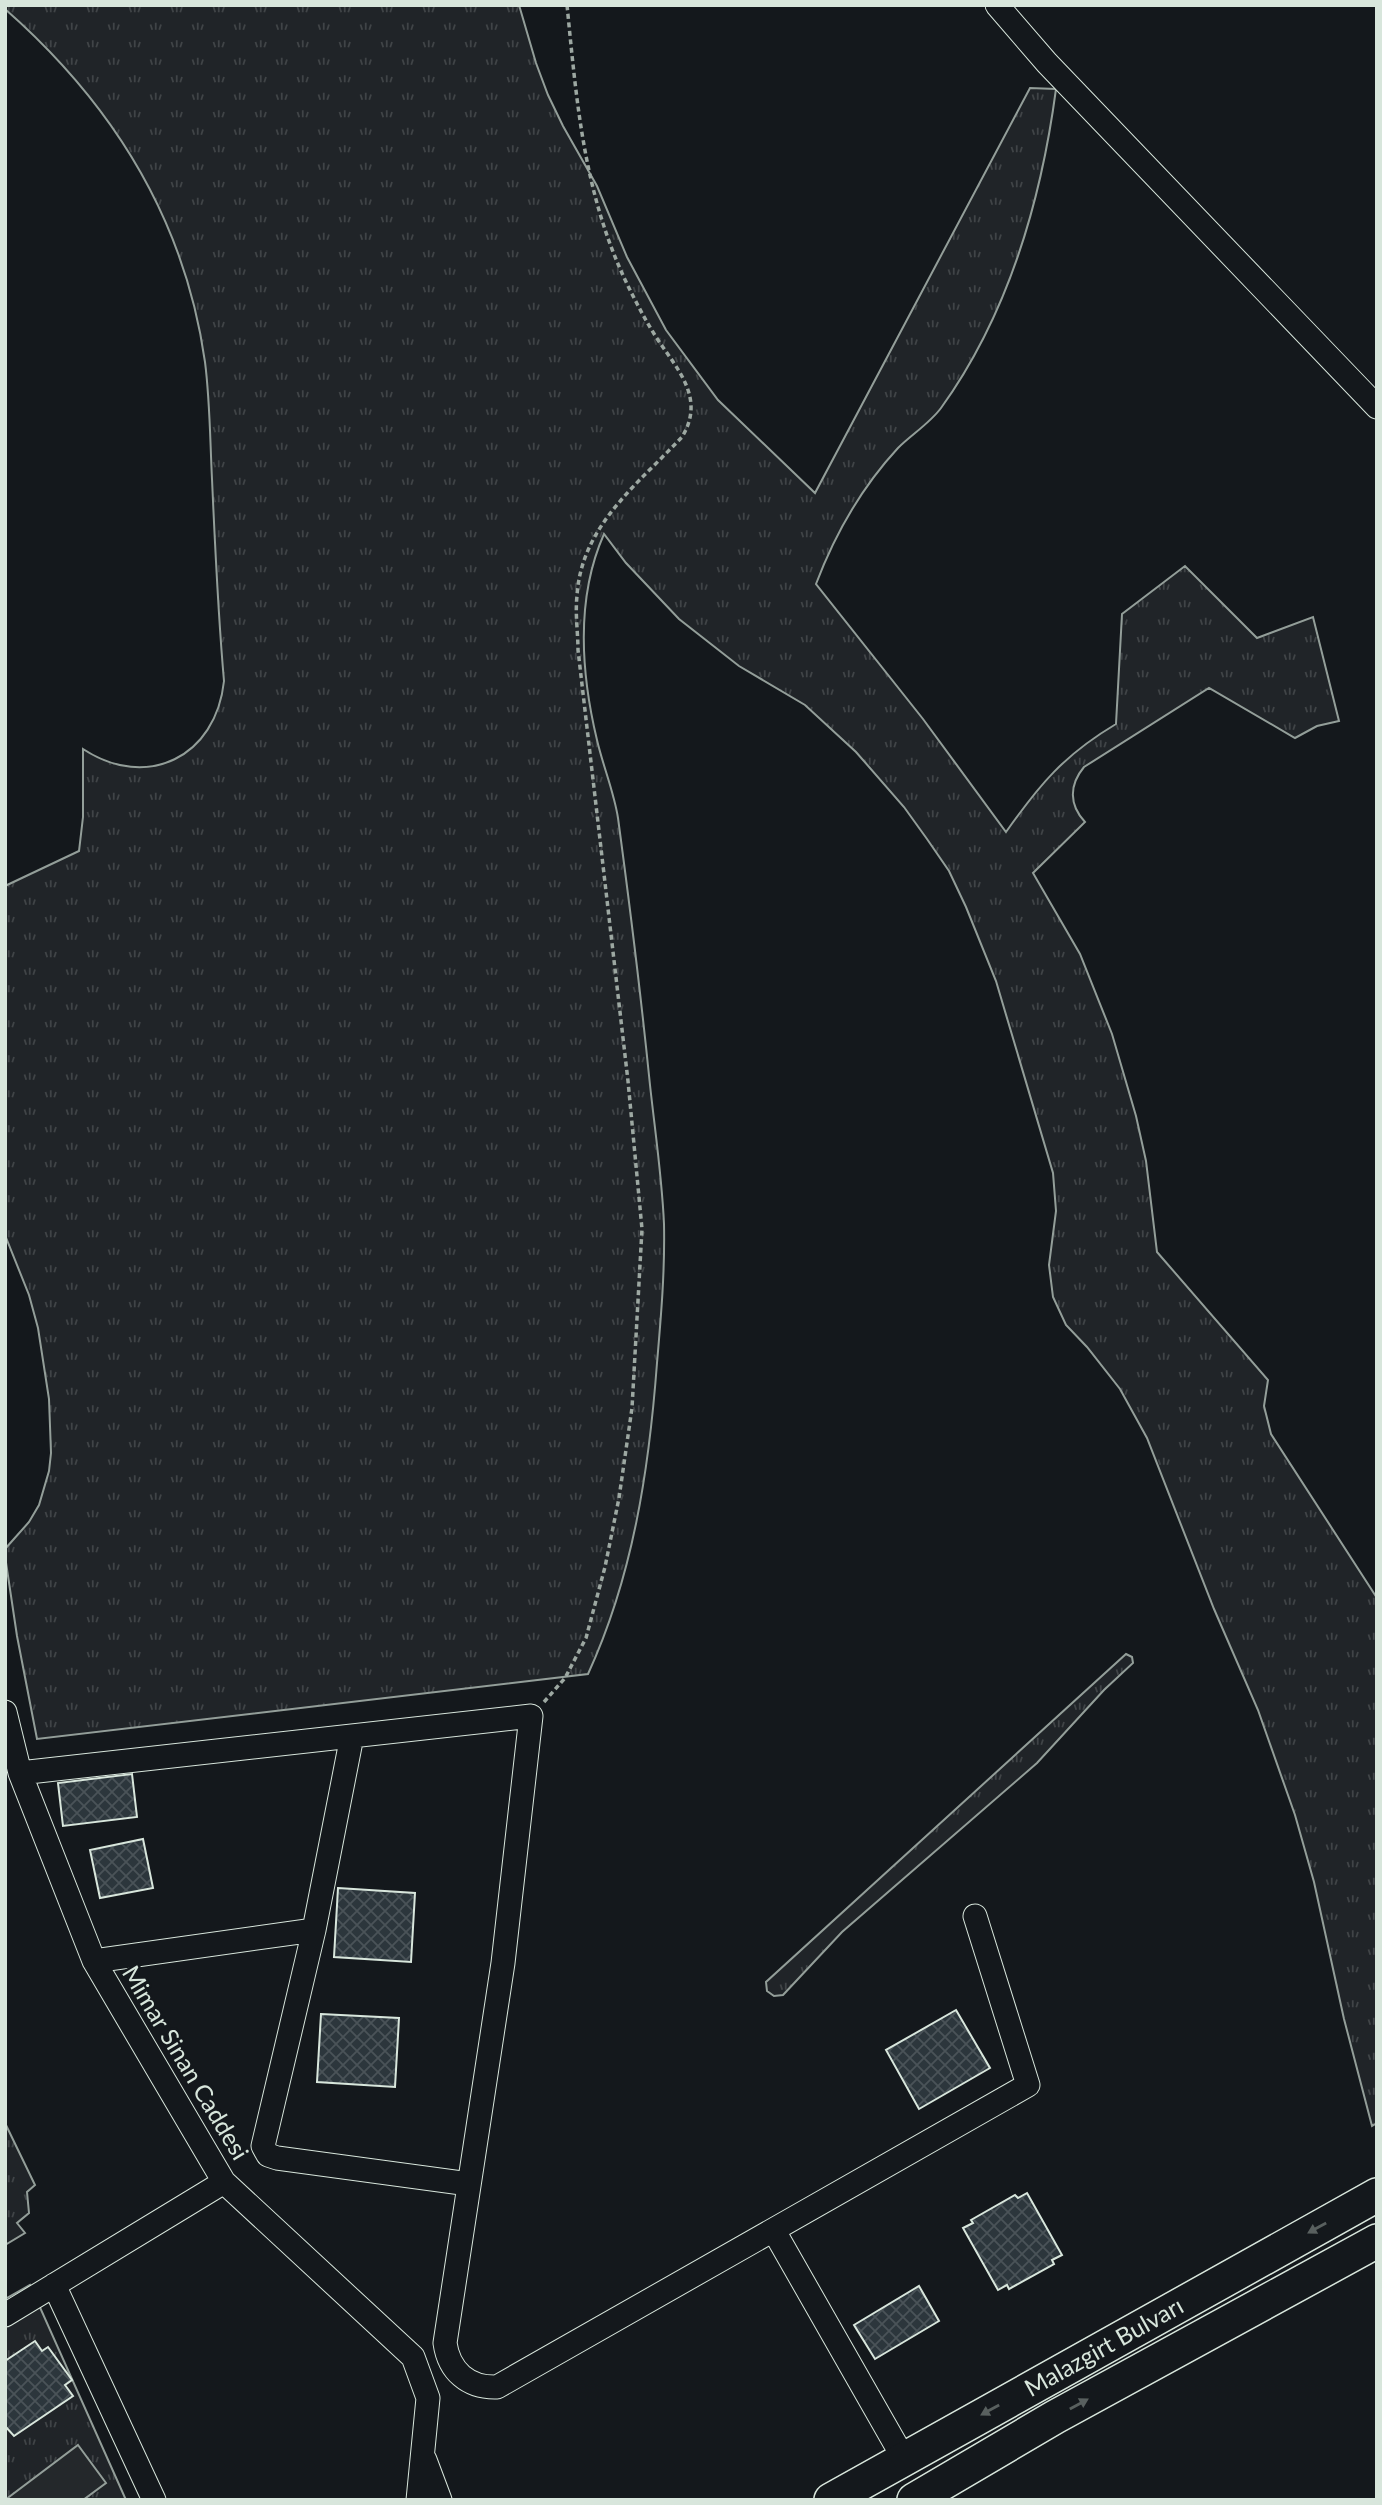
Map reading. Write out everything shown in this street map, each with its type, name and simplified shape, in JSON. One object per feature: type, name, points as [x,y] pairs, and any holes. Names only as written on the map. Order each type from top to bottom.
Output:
[{"type":"highway","name":"Malazgirt Bulvarı","points":[[831,2500],[1377,2195]]},
{"type":"highway","name":"Malazgirt Bulvarı","points":[[914,2500],[1055,2417],[1377,2241]]},
{"type":"street","points":[[997,5],[1065,82],[1377,407]]},
{"type":"street","name":"Mimar Sinan Caddesi","points":[[5,1712],[20,1773],[94,1961],[225,2182],[413,2357],[428,2398],[418,2500]]},
{"type":"street","points":[[20,1773],[531,1716],[503,1963],[445,2343],[449,2362],[455,2370],[478,2386],[497,2387],[1028,2085],[975,1916]]},
{"type":"street","points":[[352,1736],[314,1930],[264,2140],[265,2151],[277,2158],[469,2184]]},
{"type":"street","points":[[94,1961],[314,1930]]},
{"type":"street","points":[[5,2315],[225,2182]]},
{"type":"street","points":[[774,2231],[904,2459]]},
{"type":"street","points":[[54,2285],[154,2500]]},
{"type":"street","points":[[422,2381],[455,2370]]},
{"type":"street","points":[[423,2454],[440,2500]]},
{"type":"path","points":[[531,1716],[565,1678],[578,1656],[598,1600],[628,1442],[642,1229],[628,1081],[578,650],[576,596],[585,557],[604,520],[618,502],[682,437],[692,408],[688,388],[623,276],[599,214],[590,184],[580,129],[567,5]]},
{"type":"green space","points":[[5,5],[519,5],[548,95],[597,186],[627,257],[666,330],[718,400],[815,493],[1030,88],[1056,89],[1050,131],[1031,215],[1003,296],[985,335],[941,408],[898,448],[861,495],[832,547],[816,584],[923,719],[1006,832],[1030,799],[1067,759],[1116,724],[1122,614],[1185,566],[1257,638],[1313,617],[1339,721],[1317,726],[1295,738],[1209,688],[1084,767],[1076,781],[1073,795],[1076,809],[1085,822],[1033,873],[1080,954],[1112,1034],[1146,1161],[1157,1252],[1268,1380],[1264,1406],[1271,1434],[1377,1598],[1377,2123],[1372,2126],[1344,2019],[1314,1882],[1295,1815],[1258,1710],[1214,1609],[1147,1438],[1120,1389],[1066,1325],[1053,1297],[1049,1265],[1056,1211],[1053,1173],[996,981],[949,871],[904,807],[856,752],[805,705],[739,666],[679,619],[626,563],[604,534],[595,558],[585,609],[587,688],[599,750],[618,818],[658,1154],[664,1242],[654,1403],[644,1483],[617,1599],[588,1674],[37,1739],[5,1556],[5,1549],[29,1522],[39,1505],[51,1453],[49,1399],[38,1328],[29,1295],[5,1235],[5,886],[79,851],[83,817],[83,749],[107,761],[131,767],[154,766],[174,759],[193,747],[208,730],[218,707],[224,681],[207,377],[195,310],[180,260],[161,213],[138,168],[110,125],[79,84],[5,9]]},
{"type":"green space","points":[[1126,1654],[1132,1657],[1133,1663],[1104,1690],[1037,1763],[842,1932],[783,1995],[774,1996],[767,1991],[766,1982]]},
{"type":"green space","points":[[5,2123],[35,2185],[27,2192],[29,2213],[17,2223],[25,2233],[5,2245]]},
{"type":"green space","points":[[30,2285],[126,2500],[5,2500],[5,2299]]},
{"type":"shaded area","points":[[78,2445],[106,2483],[83,2500],[5,2500]]},
{"type":"building","points":[[132,1774],[137,1817],[63,1826],[58,1783]]},
{"type":"building","points":[[143,1839],[153,1888],[100,1898],[90,1850]]},
{"type":"building","points":[[338,1888],[415,1893],[411,1962],[334,1957]]},
{"type":"building","points":[[956,2010],[990,2068],[919,2109],[886,2050]]},
{"type":"building","points":[[321,2014],[399,2018],[395,2087],[317,2082]]},
{"type":"building","points":[[1027,2193],[1062,2255],[1052,2260],[1054,2264],[1009,2289],[1007,2285],[998,2290],[963,2228],[973,2223],[971,2220],[1015,2195],[1018,2198]]},
{"type":"building","points":[[919,2286],[939,2321],[875,2359],[854,2325]]},
{"type":"building","points":[[35,2341],[42,2351],[48,2347],[72,2380],[65,2385],[73,2396],[14,2436],[5,2426],[5,2361]]}]
